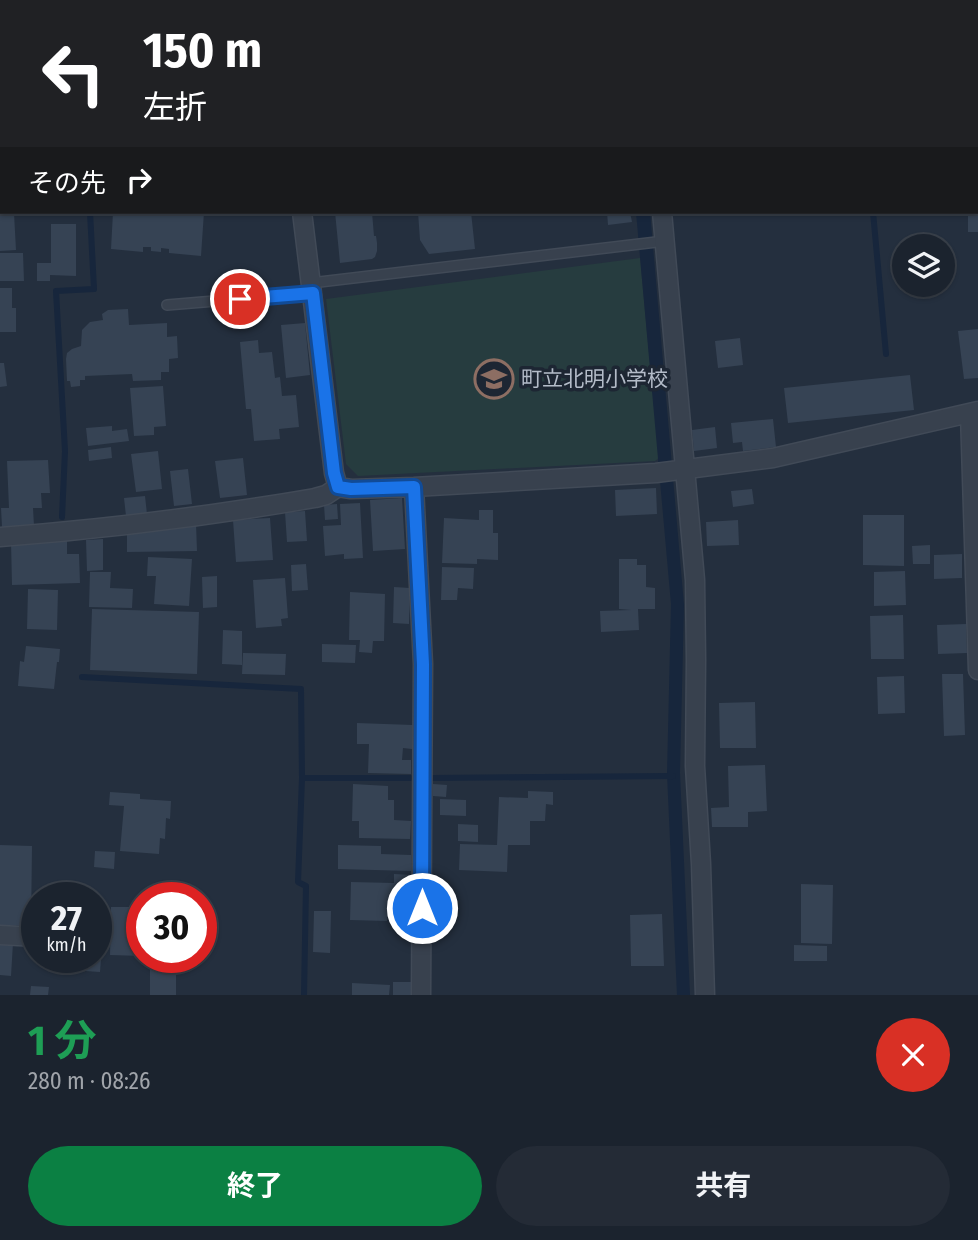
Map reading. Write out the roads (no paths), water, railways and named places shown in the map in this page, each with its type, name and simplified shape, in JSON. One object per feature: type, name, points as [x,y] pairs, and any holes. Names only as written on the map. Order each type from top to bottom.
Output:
[{"type":"street","points":[[303,214],[334,473],[338,487]]},
{"type":"street","points":[[662,214],[661,242],[695,580],[695,766],[705,995]]},
{"type":"street","points":[[0,537],[225,513],[314,498],[326,495],[338,487],[414,487],[682,471],[773,458],[974,413],[978,670]]},
{"type":"street","points":[[414,487],[423,664],[421,995]]},
{"type":"street","points":[[0,934],[21,936]]},
{"type":"lane","points":[[167,305],[661,242]]},
{"type":"water","points":[[636,214],[650,214],[684,605],[680,773],[690,995],[677,995],[667,774],[671,604]]},
{"type":"waterway","points":[[62,517],[65,451],[56,291],[94,289],[90,214]]},
{"type":"waterway","points":[[873,214],[886,354]]},
{"type":"waterway","points":[[82,677],[301,689],[302,778],[410,778]]},
{"type":"waterway","points":[[433,778],[673,776]]},
{"type":"waterway","points":[[302,778],[298,882],[306,886],[304,995]]},
{"type":"place","name":"町立北明小学校","points":[[494,379]]}]
